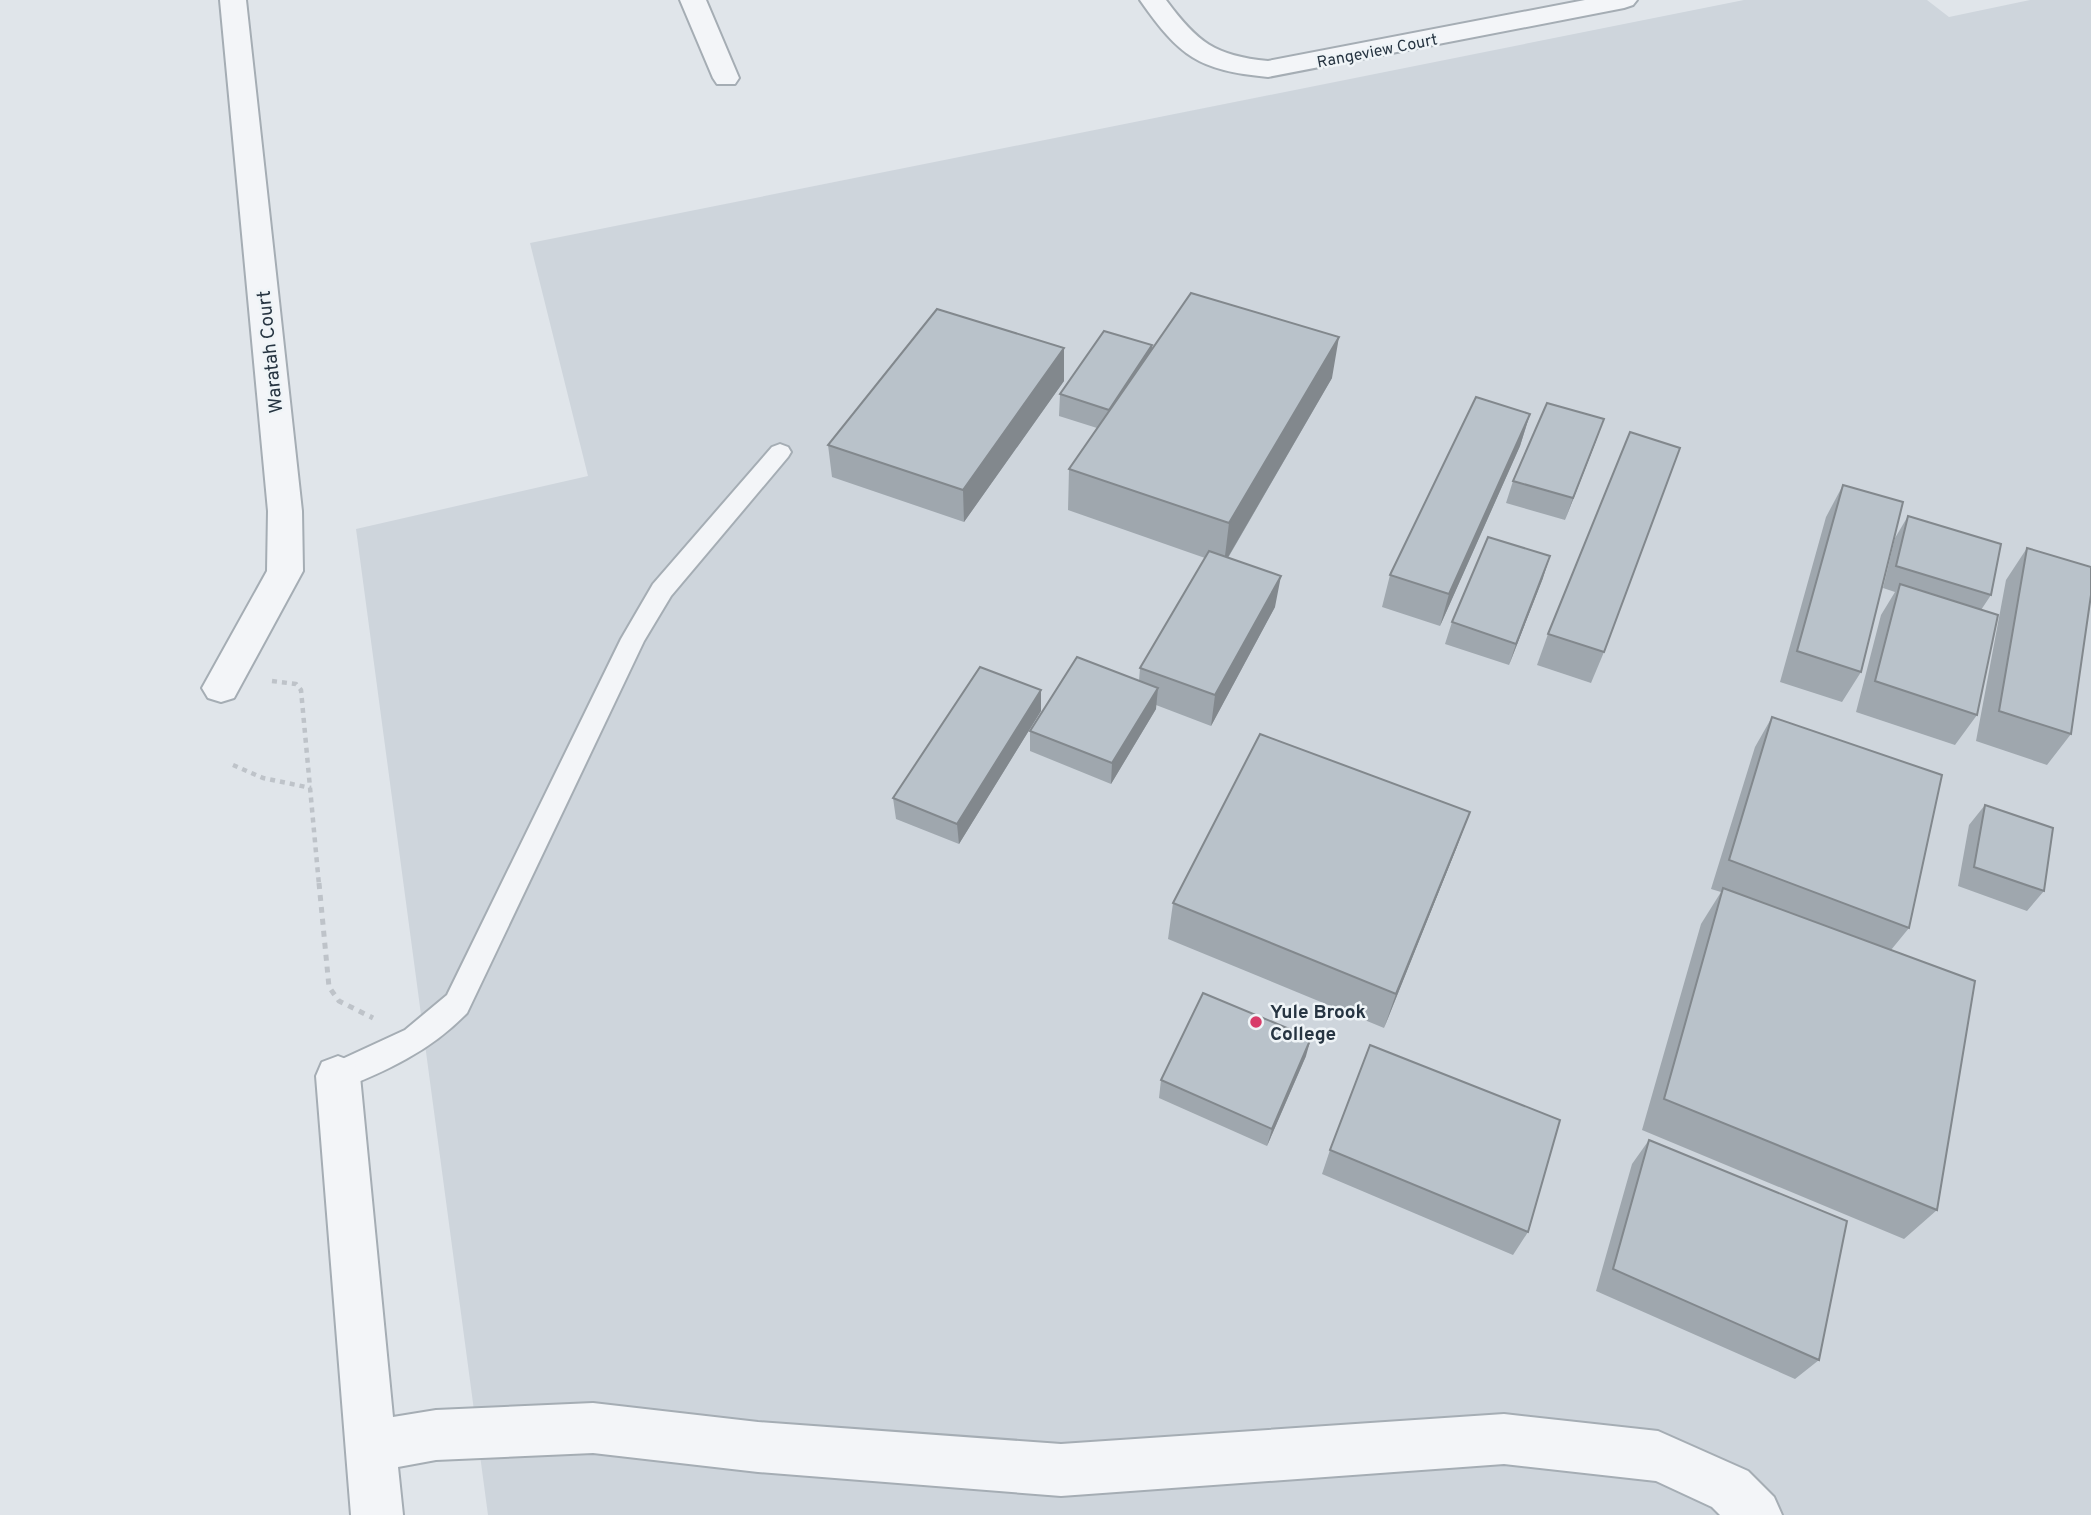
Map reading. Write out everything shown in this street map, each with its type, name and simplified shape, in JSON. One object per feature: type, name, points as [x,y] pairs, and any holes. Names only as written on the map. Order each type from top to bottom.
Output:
[{"type":"street","name":"Waratah Court","points":[[221,688],[277,589],[287,557],[285,511],[233,0]]},
{"type":"street","points":[[693,0],[726,78]]},
{"type":"street","name":"Rangeview Court","points":[[1153,0],[1182,40],[1194,51],[1223,63],[1268,69],[1624,0]]},
{"type":"street","points":[[338,1076],[377,1515]]},
{"type":"street","points":[[372,1446],[436,1435],[593,1427],[758,1447],[1061,1470],[1504,1439],[1658,1455],[1730,1489],[1756,1515]]},
{"type":"lane","points":[[338,1076],[409,1047],[435,1028],[457,1004],[633,639],[662,590],[779,452]]},
{"type":"path","points":[[292,683],[301,690],[329,987],[339,1001],[368,1014],[378,1024]]},
{"type":"path","points":[[233,765],[263,778],[311,788]]},
{"type":"shaded area","name":"Yule Brook College","points":[[1744,0],[1927,0],[1949,17],[2030,0],[2091,0],[2091,1515],[488,1515],[356,529],[588,476],[530,243]]},
{"type":"building","points":[[1191,293],[1339,337],[1229,523],[1069,469]]},
{"type":"building","points":[[937,309],[1064,348],[963,490],[828,445]]},
{"type":"building","points":[[1104,331],[1152,345],[1109,410],[1060,394]]},
{"type":"building","points":[[1476,397],[1530,414],[1449,594],[1390,575]]},
{"type":"building","points":[[1547,403],[1604,419],[1573,498],[1513,481]]},
{"type":"building","points":[[1630,432],[1680,448],[1604,652],[1548,634]]},
{"type":"building","points":[[1843,485],[1903,502],[1861,672],[1797,651]]},
{"type":"building","points":[[1908,516],[2001,544],[1991,595],[1896,566]]},
{"type":"building","points":[[1488,537],[1550,556],[1516,644],[1452,622]]},
{"type":"building","points":[[2027,548],[2091,567],[2091,595],[2071,734],[1999,711]]},
{"type":"building","points":[[1209,551],[1281,576],[1215,695],[1140,668]]},
{"type":"building","points":[[1900,584],[1998,615],[1977,715],[1875,681]]},
{"type":"building","points":[[1077,657],[1158,688],[1112,763],[1030,731]]},
{"type":"building","points":[[980,667],[1041,690],[957,824],[893,798]]},
{"type":"building","points":[[1772,717],[1942,775],[1909,928],[1729,860]]},
{"type":"building","points":[[1260,734],[1470,812],[1396,994],[1173,903]]},
{"type":"building","points":[[1985,805],[2053,828],[2044,891],[1974,867]]},
{"type":"building","points":[[1723,888],[1975,981],[1937,1210],[1664,1099]]},
{"type":"building","points":[[1203,993],[1311,1038],[1272,1129],[1161,1080]]},
{"type":"building","points":[[1370,1045],[1560,1120],[1528,1232],[1330,1150]]},
{"type":"building","points":[[1649,1140],[1847,1221],[1819,1360],[1613,1269]]},
{"type":"place","name":"Yule Brook College","points":[[1256,1022]]}]
